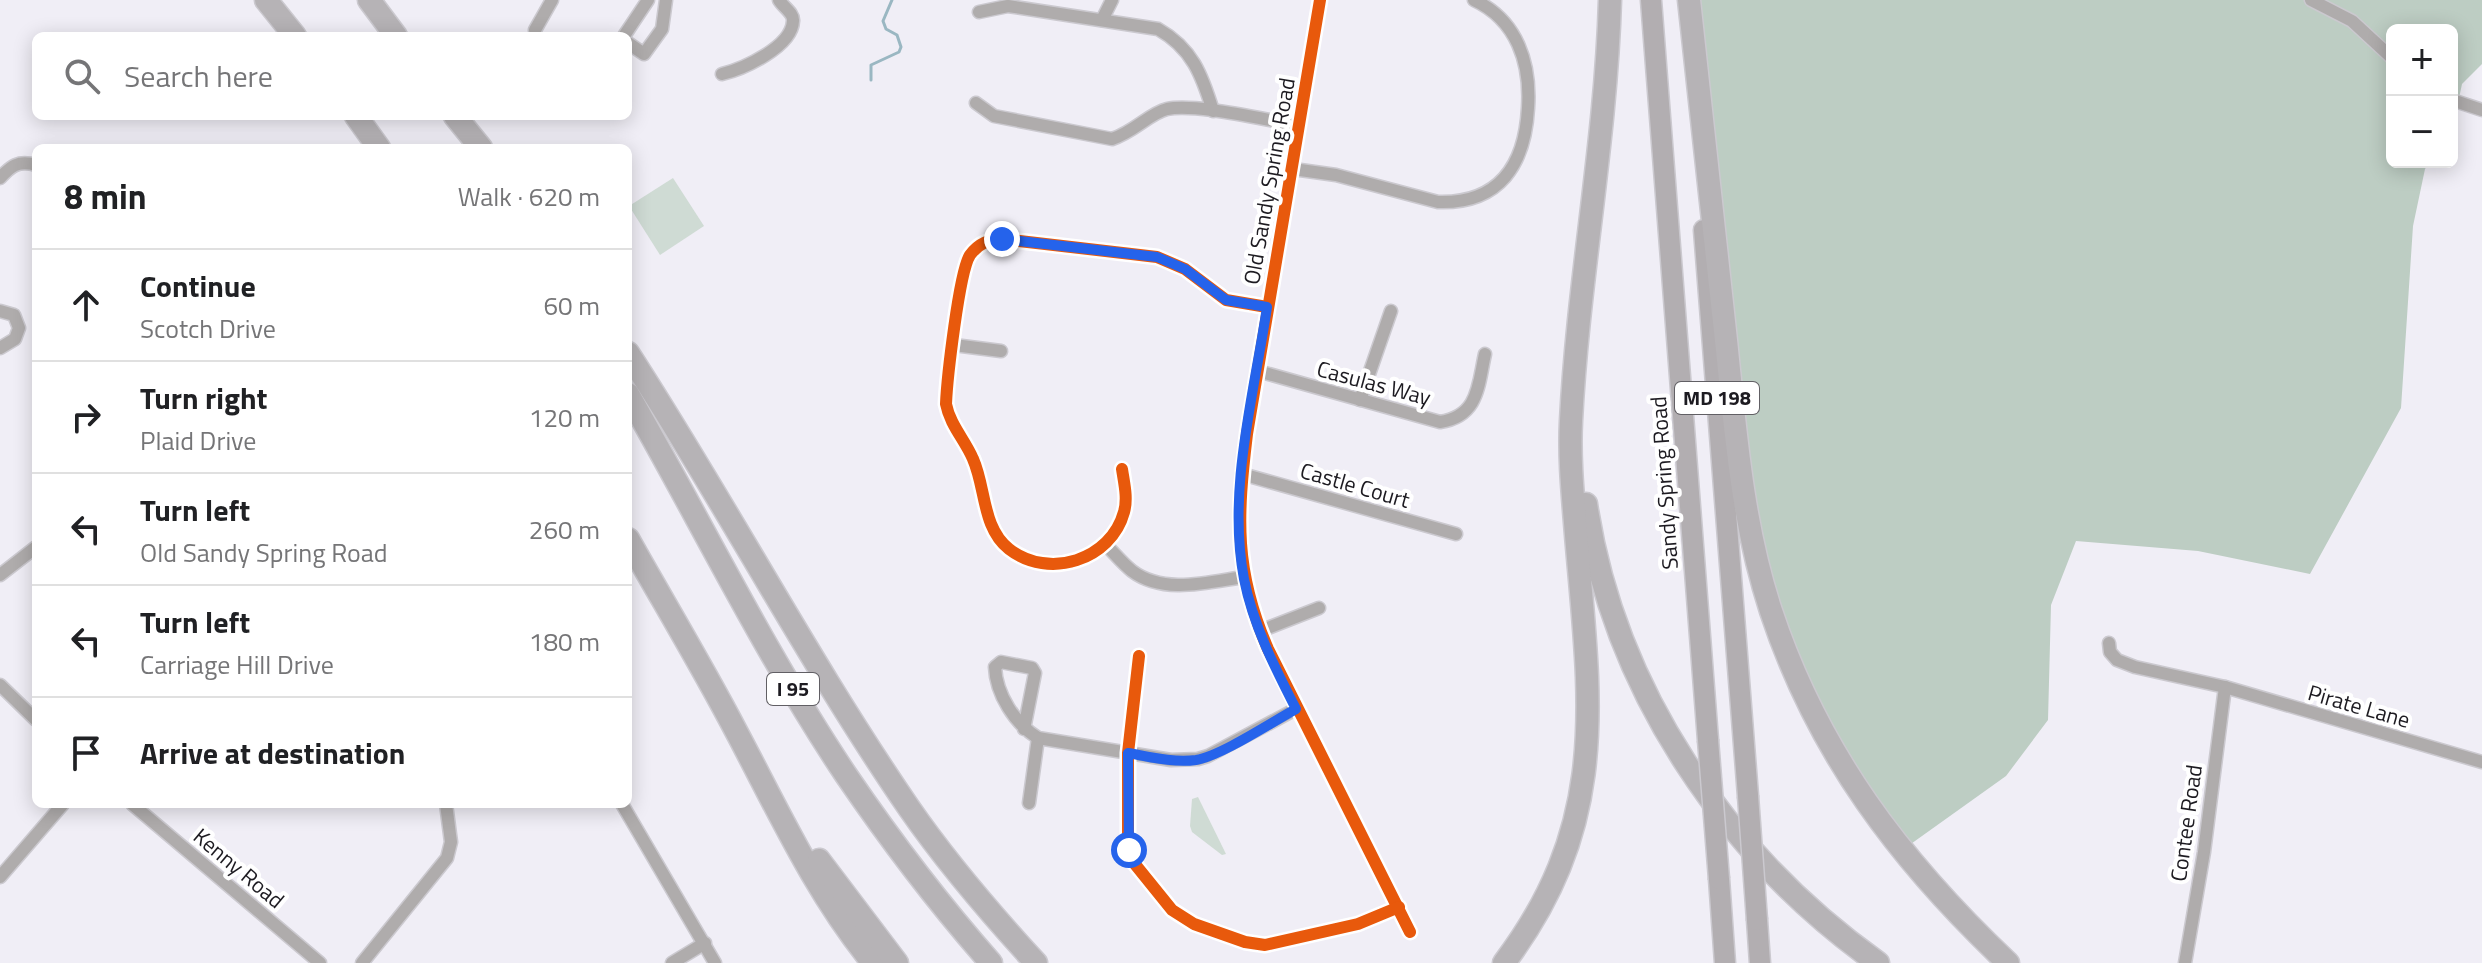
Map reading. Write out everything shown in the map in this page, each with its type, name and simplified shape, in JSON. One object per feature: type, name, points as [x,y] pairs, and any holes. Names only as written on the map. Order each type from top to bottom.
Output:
[{"type":"highway","points":[[266,0],[292,32]]},
{"type":"highway","points":[[369,0],[393,32]]},
{"type":"highway","points":[[1504,963],[1532,922],[1561,863],[1578,810],[1587,755],[1587,674],[1571,466],[1573,387],[1600,157],[1610,0]]},
{"type":"highway","points":[[1689,0],[1740,469],[1756,557],[1771,610],[1814,713],[1871,810],[1901,851],[1938,893],[2008,963]]},
{"type":"highway","points":[[359,120],[376,144]]},
{"type":"highway","points":[[457,120],[475,144]]},
{"type":"highway","points":[[1578,340],[1577,424],[1587,510],[1611,609],[1647,697],[1700,787],[1752,851],[1828,926],[1878,963]]},
{"type":"highway","points":[[632,360],[910,809],[954,869],[1036,963]]},
{"type":"highway","name":"I 95","points":[[632,401],[796,695],[845,773],[929,891],[991,963]]},
{"type":"highway","points":[[632,546],[825,895],[873,963]]},
{"type":"highway","points":[[827,678],[892,773],[961,863],[1053,963]]},
{"type":"highway","points":[[734,728],[786,813],[897,963]]},
{"type":"main road","name":"Sandy Spring Road","points":[[1651,0],[1725,963]]},
{"type":"main road","name":"MD 198","points":[[1689,0],[1706,267],[1760,963]]},
{"type":"street","points":[[535,30],[552,0]]},
{"type":"street","points":[[627,32],[648,0]]},
{"type":"street","points":[[632,46],[644,54],[662,29],[666,0]]},
{"type":"street","points":[[722,74],[756,61],[773,50],[787,35],[793,16],[779,0]]},
{"type":"street","points":[[1102,20],[1112,0]]},
{"type":"street","name":"Old Sandy Spring Road","points":[[1320,0],[1267,307],[1242,474],[1239,525],[1244,577],[1260,631],[1296,709],[1410,932]]},
{"type":"street","points":[[1293,169],[1336,175],[1438,202],[1474,197],[1499,182],[1515,166],[1525,141],[1528,73],[1521,48],[1510,30],[1489,8],[1474,0]]},
{"type":"street","points":[[2311,0],[2352,21],[2386,52]]},
{"type":"street","points":[[979,12],[1030,5],[1158,29],[1175,39],[1189,54],[1213,111]]},
{"type":"street","points":[[2458,102],[2482,110]]},
{"type":"street","points":[[976,103],[994,116],[1112,139],[1128,134],[1163,110],[1184,107],[1298,125]]},
{"type":"street","points":[[0,178],[12,165],[32,165]]},
{"type":"street","points":[[1122,469],[1126,499],[1116,530],[1105,544],[1080,560],[1053,564],[1018,555],[1002,541],[986,509],[974,462],[948,413],[947,395],[964,268],[979,245],[993,240],[1148,255],[1175,264],[1226,300],[1267,307]]},
{"type":"street","points":[[0,311],[14,315],[19,328],[15,339],[0,348]]},
{"type":"street","points":[[1360,400],[1391,311]]},
{"type":"street","points":[[954,345],[1001,351]]},
{"type":"street","name":"Casulas Way","points":[[1258,371],[1440,422],[1462,415],[1473,403],[1485,354]]},
{"type":"street","name":"Castle Court","points":[[1242,474],[1456,534]]},
{"type":"street","points":[[1105,544],[1132,571],[1162,583],[1185,585],[1244,577]]},
{"type":"street","points":[[0,575],[32,550]]},
{"type":"street","points":[[1260,631],[1319,608]]},
{"type":"street","name":"Pirate Lane","points":[[2109,643],[2110,652],[2117,660],[2135,667],[2225,687],[2482,762]]},
{"type":"street","points":[[1139,656],[1128,753],[1128,847],[1131,859],[1179,916],[1245,942],[1273,945],[1358,924],[1399,907]]},
{"type":"street","points":[[1024,729],[1035,673],[1032,668],[1001,662],[995,667],[1000,687],[1014,716],[1024,729],[1038,738],[1171,760],[1198,759],[1218,752],[1296,709]]},
{"type":"street","points":[[0,685],[32,716]]},
{"type":"street","name":"Contee Road","points":[[2185,963],[2204,852],[2225,687]]},
{"type":"street","points":[[1029,803],[1038,738]]},
{"type":"street","points":[[0,877],[60,808]]},
{"type":"street","name":"Kenny Road","points":[[137,808],[320,963]]},
{"type":"street","points":[[362,963],[447,858],[451,842],[447,808]]},
{"type":"street","points":[[624,808],[715,963]]},
{"type":"street","points":[[672,963],[705,943]]},
{"type":"shaded area","points":[[1689,0],[2482,0],[2482,64],[2462,84],[2458,103],[2458,24],[2386,24],[2386,168],[2426,168],[2413,226],[2401,408],[2310,574],[2198,551],[2076,541],[2051,605],[2048,720],[2006,776],[1901,851],[1843,767],[1756,557]]},
{"type":"shaded area","points":[[673,178],[704,226],[660,255],[632,211],[632,204]]},
{"type":"shaded area","points":[[1198,797],[1226,854],[1222,855],[1192,832],[1192,799]]},
{"type":"waterway","points":[[871,80],[871,65],[899,52],[901,47],[897,35],[886,29],[883,21],[892,0]]},
{"type":"cycle path","points":[[1320,0],[1247,434],[1241,492],[1241,543],[1249,594],[1268,649],[1410,932]]},
{"type":"cycle path","points":[[1122,469],[1126,496],[1124,512],[1117,529],[1092,553],[1060,564],[1042,563],[1025,558],[1000,540],[989,519],[973,459],[946,404],[958,303],[966,265],[973,251],[984,243],[1002,239],[1157,257],[1185,269],[1226,300],[1267,307]]},
{"type":"cycle path","points":[[1139,656],[1128,753],[1128,847],[1134,863],[1172,910],[1194,924],[1245,942],[1265,945],[1358,924],[1399,907]]},
{"type":"route","points":[[1002,239],[1166,259],[1185,269],[1226,300],[1267,307],[1242,474],[1239,541],[1244,577],[1255,618],[1296,709],[1218,752],[1198,759],[1171,760],[1128,753],[1129,850]]}]
